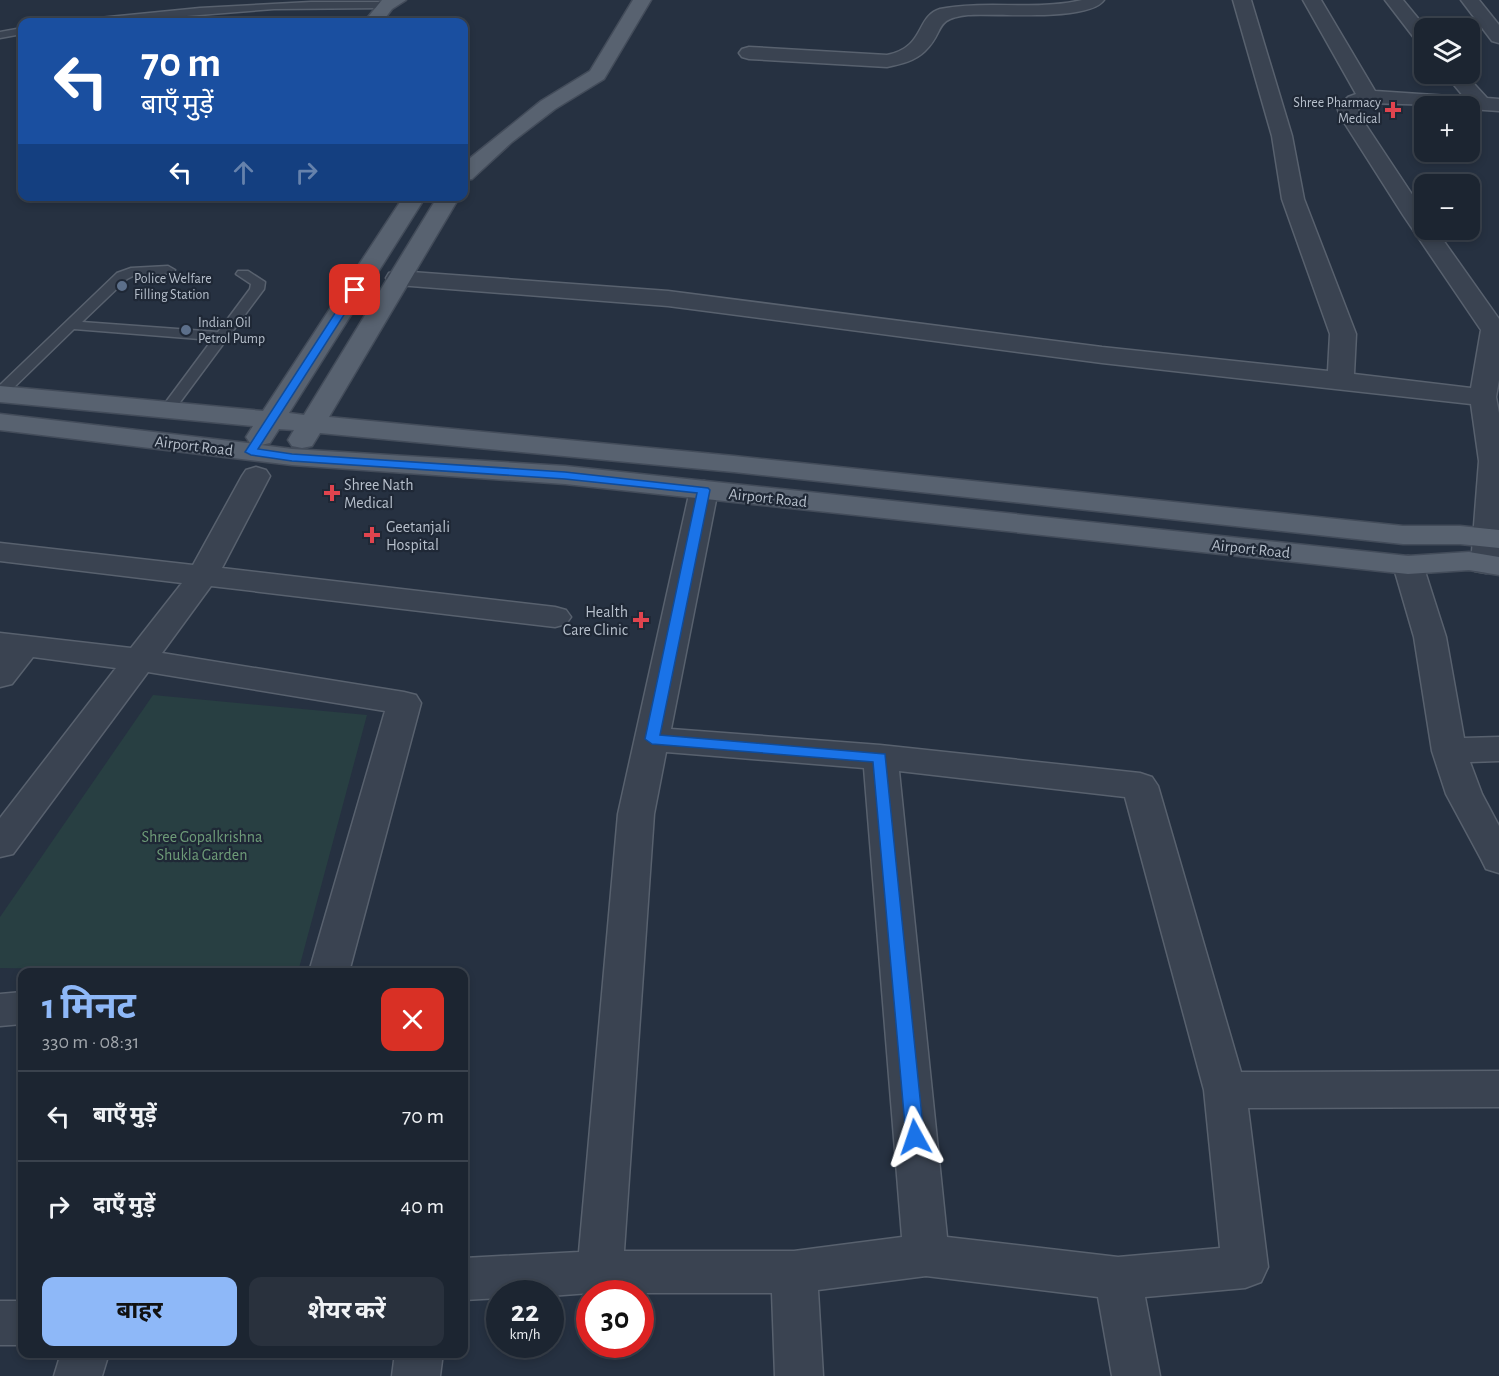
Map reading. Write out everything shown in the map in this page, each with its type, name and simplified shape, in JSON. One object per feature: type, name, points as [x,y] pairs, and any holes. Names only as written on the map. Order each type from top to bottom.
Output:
[{"type":"main road","points":[[468,170],[539,112],[597,75],[642,0]]},
{"type":"main road","points":[[377,18],[391,3]]},
{"type":"main road","points":[[254,464],[271,420],[412,201]]},
{"type":"main road","points":[[292,457],[446,201]]},
{"type":"main road","name":"Airport Road","points":[[0,394],[722,463],[1403,535],[1460,535],[1493,552]]},
{"type":"main road","name":"Airport Road","points":[[0,422],[254,464],[292,457],[565,476],[1408,565],[1468,561],[1493,552]]},
{"type":"street","points":[[749,53],[893,60],[920,48],[936,18],[946,14],[977,9],[1069,8],[1085,6],[1095,0]]},
{"type":"street","points":[[1242,0],[1282,136],[1293,199],[1343,334],[1341,380]]},
{"type":"street","points":[[1312,0],[1368,97]]},
{"type":"street","points":[[1394,0],[1414,25]]},
{"type":"street","points":[[1470,0],[1499,37]]},
{"type":"street","points":[[1466,84],[1490,105]]},
{"type":"street","points":[[1490,105],[1368,97],[1355,101],[1347,107],[1350,116],[1414,215],[1496,330],[1483,397],[1492,461],[1493,552]]},
{"type":"street","points":[[398,278],[634,294],[1084,354],[1483,397]]},
{"type":"street","points":[[0,844],[202,577],[254,464]]},
{"type":"street","points":[[600,1272],[636,814],[704,490]]},
{"type":"street","points":[[0,552],[555,617]]},
{"type":"street","points":[[1408,565],[1430,637],[1449,751],[1464,794],[1499,859]]},
{"type":"street","points":[[0,676],[12,644],[141,660],[404,703],[330,968]]},
{"type":"street","points":[[468,1279],[600,1272],[794,1272],[926,1255],[1118,1278],[1245,1267],[1225,1090],[1140,786],[880,758],[652,739]]},
{"type":"street","points":[[1449,751],[1499,749]]},
{"type":"street","points":[[880,758],[926,1255]]},
{"type":"street","points":[[0,1010],[18,1008]]},
{"type":"street","points":[[1225,1090],[1499,1089]]},
{"type":"street","points":[[794,1272],[799,1376]]},
{"type":"street","points":[[1118,1278],[1136,1376]]},
{"type":"street","points":[[0,1323],[18,1323]]},
{"type":"street","points":[[78,1376],[83,1358]]},
{"type":"street","points":[[416,1376],[418,1358]]},
{"type":"lane","points":[[190,12],[196,0]]},
{"type":"lane","points":[[129,18],[279,4],[391,3]]},
{"type":"lane","points":[[0,35],[18,32]]},
{"type":"lane","points":[[0,394],[122,276],[131,272],[168,270]]},
{"type":"lane","points":[[168,410],[224,337],[257,289],[258,282],[243,274]]},
{"type":"lane","points":[[72,325],[224,337]]},
{"type":"green space","name":"Shree Gopalkrishna Shukla Garden","points":[[153,695],[367,715],[299,968],[0,968],[0,917]]},
{"type":"place","name":"Shree Pharmacy Medical","points":[[1393,110]]},
{"type":"place","name":"Police Welfare Filling Station","points":[[122,286]]},
{"type":"place","name":"Indian Oil Petrol Pump","points":[[186,330]]},
{"type":"place","name":"Shree Nath Medical","points":[[332,493]]},
{"type":"place","name":"Geetanjali Hospital","points":[[372,535]]},
{"type":"place","name":"Health Care Clinic","points":[[641,620]]},
{"type":"route","points":[[355,290],[251,452],[292,457],[565,476],[704,490],[652,739],[880,758],[915,1137]]}]
